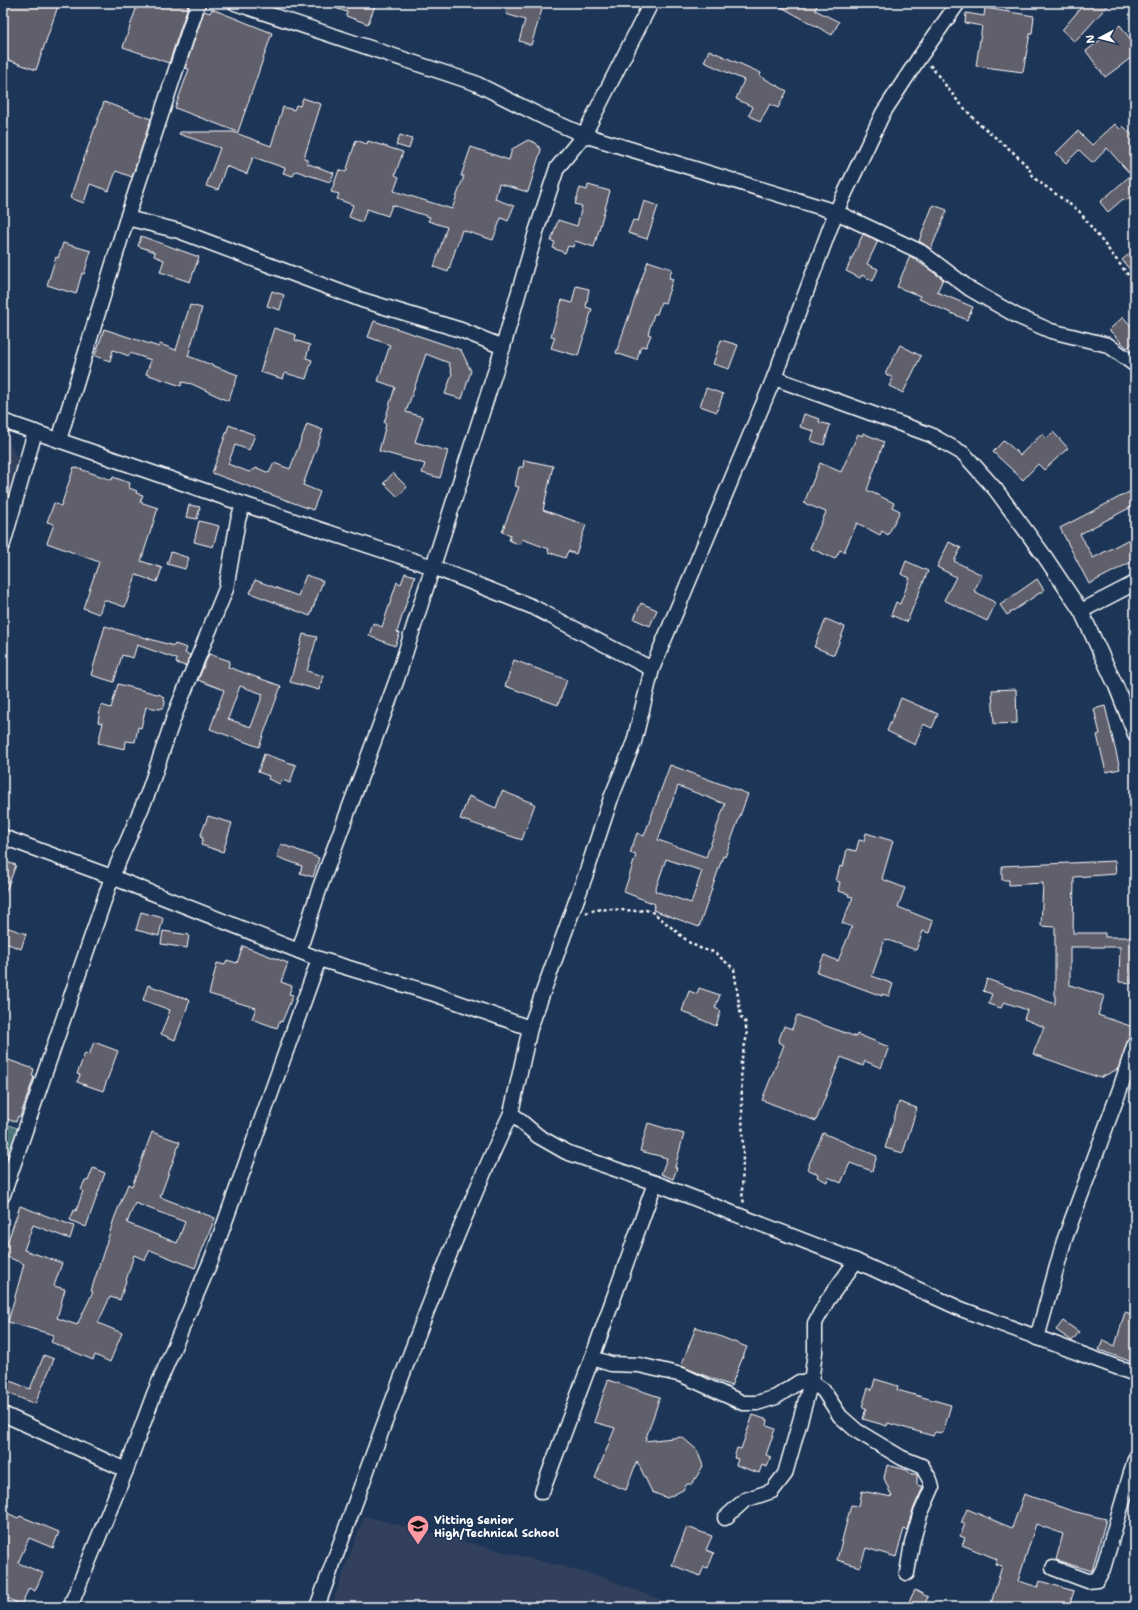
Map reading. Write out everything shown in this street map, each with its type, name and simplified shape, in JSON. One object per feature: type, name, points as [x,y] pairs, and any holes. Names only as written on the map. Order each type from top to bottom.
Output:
[{"type":"street","points":[[59,440],[127,218],[198,3]]},
{"type":"street","points":[[235,3],[476,83],[545,118],[584,135],[836,212],[921,252],[970,289],[1017,316],[1051,331],[1108,345],[1135,365]]},
{"type":"street","points":[[299,951],[320,887],[397,679],[433,567],[440,540],[503,347],[536,232],[557,168],[584,135],[651,3]]},
{"type":"street","points":[[317,1607],[392,1404],[474,1194],[511,1113],[530,1028],[570,919],[611,798],[634,742],[652,669],[713,528],[774,378],[836,212],[883,113],[919,58],[958,3]]},
{"type":"street","points":[[127,218],[179,231],[362,300],[461,330],[503,347]]},
{"type":"street","points":[[774,378],[931,435],[964,454],[996,490],[1045,556],[1081,611],[1116,686],[1135,734]]},
{"type":"street","points":[[3,421],[243,504],[433,567],[533,607],[652,669]]},
{"type":"street","points":[[3,544],[36,432]]},
{"type":"street","points":[[3,1195],[112,877],[148,793],[175,714],[226,588],[238,520],[243,504]]},
{"type":"street","points":[[1081,611],[1135,583]]},
{"type":"street","points":[[3,837],[112,877],[319,959],[431,993],[530,1028]]},
{"type":"street","points":[[70,1607],[126,1470],[154,1394],[212,1258],[319,959]]},
{"type":"street","points":[[1037,1338],[1064,1241],[1120,1089],[1135,1043]]},
{"type":"street","points":[[511,1113],[538,1136],[566,1152],[654,1183],[856,1261],[961,1309],[1135,1374]]},
{"type":"street","points":[[542,1492],[592,1358],[654,1183]]},
{"type":"street","points":[[725,1518],[745,1500],[772,1491],[785,1474],[811,1382],[815,1352],[814,1323],[827,1301],[856,1261]]},
{"type":"street","points":[[592,1358],[611,1364],[639,1365],[682,1375],[743,1403],[757,1403],[776,1397],[799,1382],[811,1382],[823,1390],[840,1416],[857,1431],[902,1458],[922,1466],[930,1480],[932,1488],[918,1522],[912,1543],[907,1573]]},
{"type":"street","points":[[3,1414],[126,1470]]},
{"type":"street","points":[[1053,1568],[1088,1581],[1097,1580],[1103,1570],[1135,1459]]},
{"type":"path","points":[[919,58],[933,67],[977,122],[1019,158],[1028,167],[1034,178],[1079,211],[1132,280]]},
{"type":"path","points":[[570,919],[595,910],[646,910],[654,913],[690,942],[702,949],[714,952],[734,969],[741,1017],[745,1020],[747,1035],[741,1062],[743,1154],[742,1193],[745,1209]]},
{"type":"shaded area","points":[[3,436],[6,437],[21,465],[3,526]]},
{"type":"shaded area","name":"Vitting Senior High/Technical School","points":[[364,1516],[603,1577],[678,1607],[331,1607]]},
{"type":"green space","points":[[3,1123],[20,1129],[3,1177]]},
{"type":"building","points":[[3,3],[59,3],[36,70],[3,58]]},
{"type":"building","points":[[138,3],[180,3],[188,6],[169,63],[123,47]]},
{"type":"building","points":[[326,3],[376,3],[368,24],[346,16],[347,12],[326,5]]},
{"type":"building","points":[[509,3],[544,3],[531,45],[519,41],[525,20],[506,14]]},
{"type":"building","points":[[774,3],[818,3],[815,10],[839,22],[832,35]]},
{"type":"building","points":[[1085,3],[1110,3],[1075,42],[1062,30]]},
{"type":"building","points":[[985,8],[1034,16],[1032,34],[1030,34],[1023,72],[976,66],[982,26],[965,23],[966,13],[984,16]]},
{"type":"building","points":[[212,9],[272,33],[238,132],[175,108],[189,69],[185,68],[204,11],[210,13]]},
{"type":"building","points":[[1120,25],[1135,46],[1135,55],[1105,77],[1086,51]]},
{"type":"building","points":[[709,50],[761,73],[760,76],[787,91],[778,108],[770,104],[760,122],[749,115],[753,107],[736,99],[744,80],[704,62]]},
{"type":"building","points":[[303,98],[321,104],[304,158],[308,160],[306,163],[334,173],[330,182],[296,171],[293,176],[283,173],[285,168],[253,157],[247,174],[226,166],[218,190],[206,186],[220,148],[179,134],[180,132],[233,132],[271,146],[283,107],[294,110],[296,105],[300,106]]},
{"type":"building","points":[[104,102],[151,119],[132,177],[116,171],[109,191],[90,184],[84,203],[70,198]]},
{"type":"building","points":[[1115,124],[1120,129],[1123,126],[1135,138],[1135,193],[1125,201],[1123,199],[1108,212],[1100,202],[1131,175],[1107,148],[1093,163],[1079,150],[1066,163],[1056,153],[1078,131],[1092,145]]},
{"type":"building","points":[[400,135],[412,139],[409,149],[396,145]]},
{"type":"building","points":[[356,140],[367,144],[368,141],[403,152],[395,175],[399,177],[394,191],[452,209],[464,176],[461,176],[471,147],[509,160],[512,149],[528,140],[536,143],[541,150],[528,192],[499,184],[495,199],[514,206],[508,221],[501,218],[493,240],[462,230],[448,272],[434,267],[447,227],[428,221],[430,217],[392,205],[388,216],[367,209],[362,222],[349,217],[353,205],[337,199],[339,194],[331,192],[339,170],[346,172]]},
{"type":"building","points":[[588,185],[610,191],[594,247],[575,241],[573,247],[568,246],[565,253],[553,248],[555,242],[551,241],[558,220],[577,226],[582,206],[575,204],[580,188],[587,190]]},
{"type":"building","points":[[644,201],[658,206],[647,239],[628,233],[633,220],[638,221]]},
{"type":"building","points":[[933,205],[947,210],[931,249],[919,241]]},
{"type":"building","points":[[863,234],[878,241],[867,264],[878,269],[873,281],[862,275],[860,278],[846,271]]},
{"type":"building","points":[[141,236],[199,257],[190,282],[160,272],[164,260],[154,256],[155,252],[138,246]]},
{"type":"building","points":[[63,243],[91,251],[84,274],[82,273],[76,294],[47,285],[56,257],[58,258]]},
{"type":"building","points":[[1135,249],[1135,276],[1122,260]]},
{"type":"building","points":[[910,256],[943,279],[937,292],[973,307],[967,320],[919,299],[920,296],[897,287]]},
{"type":"building","points":[[648,261],[672,269],[669,278],[673,279],[665,303],[661,302],[657,314],[654,314],[648,334],[651,335],[646,347],[641,346],[637,360],[616,353]]},
{"type":"building","points":[[576,286],[589,289],[586,307],[592,309],[578,356],[551,348],[555,337],[551,336],[562,300],[572,303]]},
{"type":"building","points":[[272,291],[284,295],[280,310],[267,306]]},
{"type":"building","points":[[190,305],[202,308],[188,356],[238,375],[228,401],[192,384],[182,382],[181,386],[146,374],[151,360],[130,353],[129,356],[113,350],[110,361],[95,356],[104,329],[159,347],[160,344],[176,350]]},
{"type":"building","points":[[1123,317],[1135,330],[1135,341],[1127,348],[1109,330]]},
{"type":"building","points":[[374,321],[461,350],[471,371],[462,399],[445,394],[452,374],[449,363],[426,354],[406,412],[423,417],[415,442],[448,451],[440,478],[422,473],[425,464],[379,451],[386,424],[384,423],[395,387],[378,381],[390,345],[368,337]]},
{"type":"building","points":[[274,328],[296,335],[295,340],[310,345],[306,358],[312,360],[306,379],[285,373],[283,379],[260,372]]},
{"type":"building","points":[[721,340],[738,345],[729,369],[713,364]]},
{"type":"building","points":[[900,345],[921,356],[903,393],[889,386],[893,378],[885,374]]},
{"type":"building","points":[[706,388],[723,394],[717,412],[700,406]]},
{"type":"building","points":[[804,414],[820,419],[819,422],[830,425],[824,445],[811,441],[814,431],[800,427]]},
{"type":"building","points":[[307,424],[323,430],[303,485],[320,492],[313,510],[212,473],[229,425],[255,435],[249,450],[235,445],[228,464],[249,472],[257,468],[269,473],[274,463],[290,469]]},
{"type":"building","points":[[1053,432],[1068,448],[1044,470],[1038,464],[1023,480],[993,452],[1004,440],[1020,455],[1042,434],[1046,439]]},
{"type":"building","points":[[863,433],[884,442],[867,490],[894,503],[892,507],[900,511],[888,535],[882,531],[880,535],[857,523],[844,552],[840,550],[835,559],[810,548],[826,512],[804,503],[820,463],[841,472],[858,434],[862,436]]},
{"type":"building","points":[[524,460],[553,466],[543,510],[586,525],[576,554],[568,551],[565,558],[548,552],[549,549],[522,539],[520,545],[509,540],[511,535],[502,532],[519,487],[515,486],[519,467],[523,467]]},
{"type":"building","points":[[74,467],[112,480],[113,477],[130,483],[129,488],[137,491],[136,493],[143,495],[140,502],[158,508],[141,561],[162,568],[157,582],[136,575],[125,607],[104,600],[99,614],[83,608],[99,562],[47,543],[54,524],[47,522],[54,503],[61,506]]},
{"type":"building","points":[[393,473],[407,487],[398,497],[384,483]]},
{"type":"building","points":[[1135,489],[1135,505],[1080,534],[1093,558],[1135,536],[1135,560],[1089,584],[1060,528]]},
{"type":"building","points":[[189,505],[200,507],[197,519],[186,517]]},
{"type":"building","points":[[199,521],[219,526],[213,547],[194,542]]},
{"type":"building","points":[[949,542],[961,548],[954,561],[982,575],[974,591],[996,603],[987,621],[944,600],[956,577],[937,567]]},
{"type":"building","points":[[171,552],[189,558],[185,569],[167,564]]},
{"type":"building","points":[[906,561],[928,571],[907,622],[891,615],[896,602],[900,604],[910,578],[901,574]]},
{"type":"building","points":[[405,573],[415,576],[397,632],[400,633],[395,646],[369,636],[373,623],[382,627],[397,582],[401,584]]},
{"type":"building","points":[[306,575],[323,581],[310,616],[250,593],[255,580],[298,596]]},
{"type":"building","points":[[1037,579],[1044,590],[1007,615],[1000,605]]},
{"type":"building","points":[[641,603],[657,610],[650,626],[634,619]]},
{"type":"building","points":[[826,619],[845,627],[834,655],[814,647]]},
{"type":"building","points":[[105,626],[174,646],[175,644],[187,648],[185,653],[190,655],[186,666],[176,663],[177,659],[137,645],[133,658],[122,655],[114,682],[91,675]]},
{"type":"building","points":[[303,634],[317,637],[307,671],[323,676],[319,690],[290,682]]},
{"type":"building","points":[[209,654],[230,661],[228,667],[281,686],[259,747],[210,729],[224,690],[198,680]],"holes":[[[240,686],[263,694],[251,727],[228,719]]]},
{"type":"building","points":[[514,660],[567,680],[558,705],[505,686]]},
{"type":"building","points":[[118,684],[161,695],[164,698],[165,703],[164,707],[160,709],[146,707],[141,728],[138,727],[135,742],[126,741],[125,749],[98,743],[103,723],[98,722],[101,705],[111,708]]},
{"type":"building","points":[[1016,689],[1017,723],[994,724],[992,690]]},
{"type":"building","points":[[901,698],[938,714],[932,728],[923,724],[915,745],[887,731]]},
{"type":"building","points":[[1105,706],[1120,769],[1106,772],[1097,735],[1100,734],[1094,709]]},
{"type":"building","points":[[264,754],[296,765],[290,783],[282,780],[280,784],[268,779],[269,776],[258,772]]},
{"type":"building","points":[[670,765],[748,794],[725,857],[723,856],[699,927],[653,910],[655,904],[624,892],[636,855],[630,853],[637,833],[644,836]],"holes":[[[678,786],[725,804],[706,857],[658,840]],[[666,859],[702,871],[691,903],[655,891]]]},
{"type":"building","points":[[502,791],[535,804],[522,840],[460,819],[469,796],[496,808]]},
{"type":"building","points":[[208,816],[232,823],[223,852],[201,845],[203,838],[200,837]]},
{"type":"building","points":[[866,833],[893,841],[882,879],[905,888],[898,907],[933,921],[929,933],[923,931],[916,950],[885,939],[872,976],[893,984],[889,996],[882,994],[882,996],[817,972],[824,955],[838,961],[852,927],[842,923],[853,897],[848,896],[849,894],[838,891],[840,882],[836,881],[840,866],[843,867],[847,849],[856,851],[859,840],[864,841]]},
{"type":"building","points":[[281,844],[319,858],[313,877],[300,873],[302,866],[277,857]]},
{"type":"building","points":[[3,861],[16,865],[4,896],[3,895]]},
{"type":"building","points":[[1115,861],[1116,874],[1074,877],[1073,933],[1105,933],[1105,937],[1135,937],[1132,983],[1119,982],[1120,947],[1070,947],[1070,985],[1104,996],[1098,1015],[1133,1027],[1118,1069],[1100,1078],[1033,1054],[1044,1027],[1024,1019],[1027,1010],[1004,1002],[1001,1008],[988,1004],[992,994],[983,991],[987,979],[1055,1004],[1055,927],[1041,926],[1043,883],[1009,885],[1009,880],[1002,880],[1002,866]]},
{"type":"building","points":[[141,912],[163,918],[159,936],[136,930]]},
{"type":"building","points":[[3,926],[26,934],[21,949],[3,942]]},
{"type":"building","points":[[163,931],[189,935],[187,948],[161,944]]},
{"type":"building","points":[[243,946],[288,963],[281,982],[292,986],[289,994],[293,995],[282,1022],[280,1021],[277,1028],[252,1019],[256,1008],[209,994],[217,963],[225,965],[227,960],[237,963]]},
{"type":"building","points":[[148,985],[190,1000],[175,1040],[161,1034],[170,1010],[143,1000]]},
{"type":"building","points":[[699,988],[720,995],[715,1008],[721,1011],[716,1026],[682,1011],[689,991],[697,994]]},
{"type":"building","points":[[797,1015],[856,1037],[857,1034],[889,1047],[881,1068],[865,1061],[863,1066],[841,1057],[816,1121],[762,1100],[784,1045],[778,1042],[784,1026],[792,1029]]},
{"type":"building","points":[[94,1042],[118,1051],[103,1091],[77,1082],[80,1075],[77,1074],[85,1053],[89,1055]]},
{"type":"building","points":[[3,1058],[34,1069],[32,1076],[34,1077],[20,1117],[18,1116],[16,1122],[3,1118]]},
{"type":"building","points":[[899,1102],[917,1108],[903,1153],[885,1148]]},
{"type":"building","points":[[648,1123],[684,1134],[675,1167],[677,1168],[673,1179],[661,1174],[667,1158],[640,1151]]},
{"type":"building","points":[[152,1132],[180,1142],[160,1197],[215,1218],[195,1268],[150,1250],[145,1260],[134,1255],[120,1300],[110,1297],[98,1323],[122,1333],[110,1362],[95,1355],[93,1360],[51,1342],[54,1335],[8,1322],[24,1264],[3,1255],[20,1206],[74,1226],[70,1239],[33,1225],[24,1250],[62,1263],[54,1286],[65,1289],[57,1318],[77,1325],[93,1292],[91,1291],[114,1219],[128,1184],[132,1186]],"holes":[[[135,1203],[185,1222],[177,1243],[127,1223]]]},
{"type":"building","points":[[823,1133],[877,1156],[872,1171],[850,1163],[841,1183],[828,1177],[827,1182],[817,1177],[818,1174],[807,1169]]},
{"type":"building","points":[[93,1168],[105,1173],[86,1227],[70,1220],[74,1210],[76,1211],[85,1180],[88,1181]]},
{"type":"building","points":[[1125,1312],[1135,1315],[1135,1363],[1099,1350],[1103,1340],[1115,1346]]},
{"type":"building","points":[[1063,1321],[1079,1332],[1072,1341],[1056,1330]]},
{"type":"building","points":[[696,1327],[747,1347],[731,1386],[681,1366]]},
{"type":"building","points":[[44,1355],[54,1359],[35,1404],[3,1391],[3,1378],[30,1389]]},
{"type":"building","points":[[875,1379],[898,1386],[897,1390],[951,1405],[943,1433],[935,1432],[933,1436],[888,1423],[887,1426],[863,1419],[866,1408],[862,1407],[868,1388],[872,1390]]},
{"type":"building","points":[[608,1380],[660,1397],[645,1441],[682,1437],[697,1450],[703,1466],[692,1484],[687,1484],[683,1490],[667,1498],[652,1492],[637,1461],[626,1490],[595,1478],[615,1428],[594,1422]]},
{"type":"building","points":[[753,1415],[768,1420],[767,1426],[775,1429],[766,1455],[771,1457],[767,1467],[762,1465],[759,1473],[736,1465],[738,1459],[734,1458],[737,1448],[741,1449]]},
{"type":"building","points":[[887,1465],[907,1470],[911,1474],[917,1474],[917,1485],[923,1487],[912,1512],[907,1530],[904,1529],[896,1557],[866,1548],[860,1567],[837,1560],[851,1505],[859,1506],[862,1491],[892,1497],[884,1478]]},
{"type":"building","points":[[1024,1494],[1072,1511],[1106,1519],[1092,1571],[1056,1560],[1063,1534],[1036,1524],[1018,1581],[1038,1587],[1040,1581],[1074,1591],[1069,1607],[990,1607],[1002,1566],[995,1564],[997,1559],[962,1545],[965,1538],[960,1536],[965,1524],[961,1523],[967,1509],[1012,1528]]},
{"type":"building","points":[[3,1511],[18,1518],[20,1516],[59,1532],[53,1548],[29,1538],[18,1563],[43,1573],[35,1591],[29,1588],[21,1605],[3,1596]]},
{"type":"building","points":[[687,1527],[712,1536],[706,1550],[714,1553],[708,1568],[704,1567],[700,1576],[672,1565]]},
{"type":"building","points":[[915,1590],[928,1597],[923,1607],[906,1607]]},
{"type":"place","name":"Vitting Senior High/Technical School","points":[[418,1546]]}]
